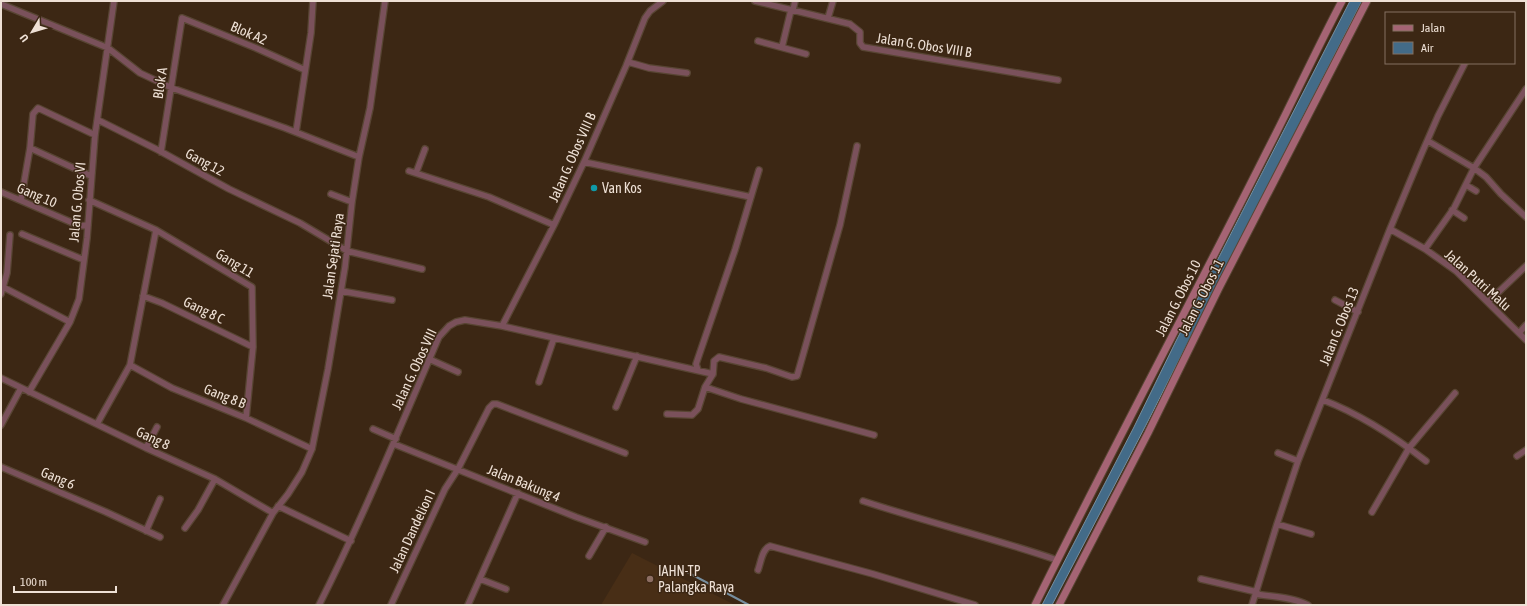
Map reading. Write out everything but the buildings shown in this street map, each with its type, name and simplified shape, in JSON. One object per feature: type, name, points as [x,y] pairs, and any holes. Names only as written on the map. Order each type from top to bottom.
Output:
[{"type":"street","name":"Jalan G. Obos VI","points":[[29,392],[70,322],[80,299],[95,135],[114,1]]},
{"type":"street","points":[[296,132],[311,33],[314,1]]},
{"type":"street","name":"Jalan Sejati Raya","points":[[223,605],[273,513],[288,494],[302,472],[312,449],[328,369],[341,291],[352,202],[359,157],[370,108],[385,1]]},
{"type":"street","name":"Jalan G. Obos VIII B","points":[[502,326],[554,225],[584,162],[628,62],[645,18],[650,11],[663,1]]},
{"type":"street","name":"Jalan G. Obos VIII B","points":[[756,1],[850,24],[860,32],[860,43],[864,47],[1058,80]]},
{"type":"street","points":[[782,48],[795,1]]},
{"type":"street","points":[[828,18],[833,1]]},
{"type":"street","name":"Jalan G. Obos 10","points":[[1035,605],[1342,1]]},
{"type":"street","name":"Jalan G. Obos 11","points":[[1059,605],[1148,433],[1219,288],[1367,1]]},
{"type":"street","points":[[1,4],[108,48],[140,73],[172,88],[296,132],[359,157]]},
{"type":"street","name":"Blok A2","points":[[182,18],[305,70]]},
{"type":"street","name":"Blok A","points":[[161,152],[182,18]]},
{"type":"street","points":[[758,41],[806,54]]},
{"type":"street","points":[[628,62],[649,68],[687,73]]},
{"type":"street","name":"Jalan G. Obos 13","points":[[1252,605],[1298,461],[1390,229],[1438,116],[1464,64]]},
{"type":"street","points":[[1425,249],[1452,210],[1474,168],[1526,89]]},
{"type":"street","points":[[21,200],[30,148],[33,114],[38,108],[95,135]]},
{"type":"street","name":"Gang 12","points":[[98,120],[230,189],[300,223],[347,251],[422,269]]},
{"type":"street","points":[[1428,141],[1474,168],[1486,177],[1501,194],[1526,217]]},
{"type":"street","points":[[667,414],[692,415],[698,409],[705,388],[713,374],[714,361],[717,357],[721,356],[766,368],[792,377],[797,376],[840,225],[857,146]]},
{"type":"street","points":[[30,148],[91,176]]},
{"type":"street","points":[[416,173],[425,149]]},
{"type":"street","points":[[584,162],[751,197]]},
{"type":"street","points":[[698,370],[696,364],[735,250],[759,170]]},
{"type":"street","points":[[409,171],[489,197],[554,225]]},
{"type":"street","points":[[1466,184],[1476,191]]},
{"type":"street","name":"Gang 10","points":[[1,192],[80,226],[87,225]]},
{"type":"street","points":[[331,194],[352,202]]},
{"type":"street","name":"Gang 11","points":[[89,200],[156,230],[252,287],[253,347],[246,418]]},
{"type":"street","points":[[1452,210],[1464,218]]},
{"type":"street","name":"Jalan Putri Malu","points":[[1390,229],[1425,249],[1456,271],[1526,340]]},
{"type":"street","points":[[97,424],[130,365],[156,230]]},
{"type":"street","points":[[22,234],[84,260]]},
{"type":"street","points":[[1,294],[7,273],[10,235]]},
{"type":"street","points":[[1488,302],[1526,266]]},
{"type":"street","points":[[2,287],[70,322]]},
{"type":"street","points":[[341,291],[392,300]]},
{"type":"street","name":"Gang 8 C","points":[[143,296],[162,303],[253,347]]},
{"type":"street","points":[[1335,300],[1358,312]]},
{"type":"street","name":"Jalan G. Obos VIII","points":[[319,605],[351,541],[441,333],[449,326],[456,322],[465,320],[502,326],[713,374]]},
{"type":"street","points":[[1519,334],[1526,325]]},
{"type":"street","points":[[539,382],[554,338]]},
{"type":"street","points":[[616,407],[637,356]]},
{"type":"street","points":[[429,359],[458,372]]},
{"type":"street","name":"Gang 8 B","points":[[130,365],[172,388],[246,418],[312,449]]},
{"type":"street","name":"Gang 8","points":[[1,378],[214,479],[273,513]]},
{"type":"street","points":[[1,425],[21,388]]},
{"type":"street","points":[[705,388],[874,434]]},
{"type":"street","points":[[1372,512],[1409,448],[1455,393]]},
{"type":"street","points":[[1323,400],[1343,407],[1409,448],[1426,461]]},
{"type":"street","name":"Jalan Dandelion I","points":[[391,605],[445,489],[458,469],[489,408],[495,404],[625,453]]},
{"type":"street","points":[[146,448],[157,427]]},
{"type":"street","name":"Jalan Bakung 4","points":[[373,429],[395,442],[458,469],[576,517],[645,542]]},
{"type":"street","points":[[1516,456],[1526,450]]},
{"type":"street","points":[[1278,453],[1298,461]]},
{"type":"street","name":"Gang 6","points":[[1,467],[160,537]]},
{"type":"street","points":[[185,528],[198,510],[214,479]]},
{"type":"street","points":[[468,605],[518,493]]},
{"type":"street","points":[[146,531],[160,499]]},
{"type":"street","points":[[863,501],[922,520],[1014,545],[1057,560]]},
{"type":"street","points":[[278,506],[351,541]]},
{"type":"street","points":[[1277,524],[1311,534]]},
{"type":"street","points":[[589,556],[606,527]]},
{"type":"street","points":[[758,570],[766,547],[770,546],[873,574],[975,605]]},
{"type":"street","points":[[1201,579],[1256,593],[1302,602],[1308,605]]},
{"type":"street","points":[[480,580],[506,589]]},
{"type":"shaded area","name":"IAHN-TP Palangka Raya","points":[[632,553],[735,605],[601,605]]},
{"type":"water","points":[[1350,1],[1362,1],[1146,425],[1052,605],[1042,605],[1134,427],[1176,341]]},
{"type":"waterway","points":[[687,572],[749,605]]},
{"type":"place","name":"Van Kos","points":[[594,188]]},
{"type":"place","name":"IAHN-TP Palangka Raya","points":[[650,579]]}]
